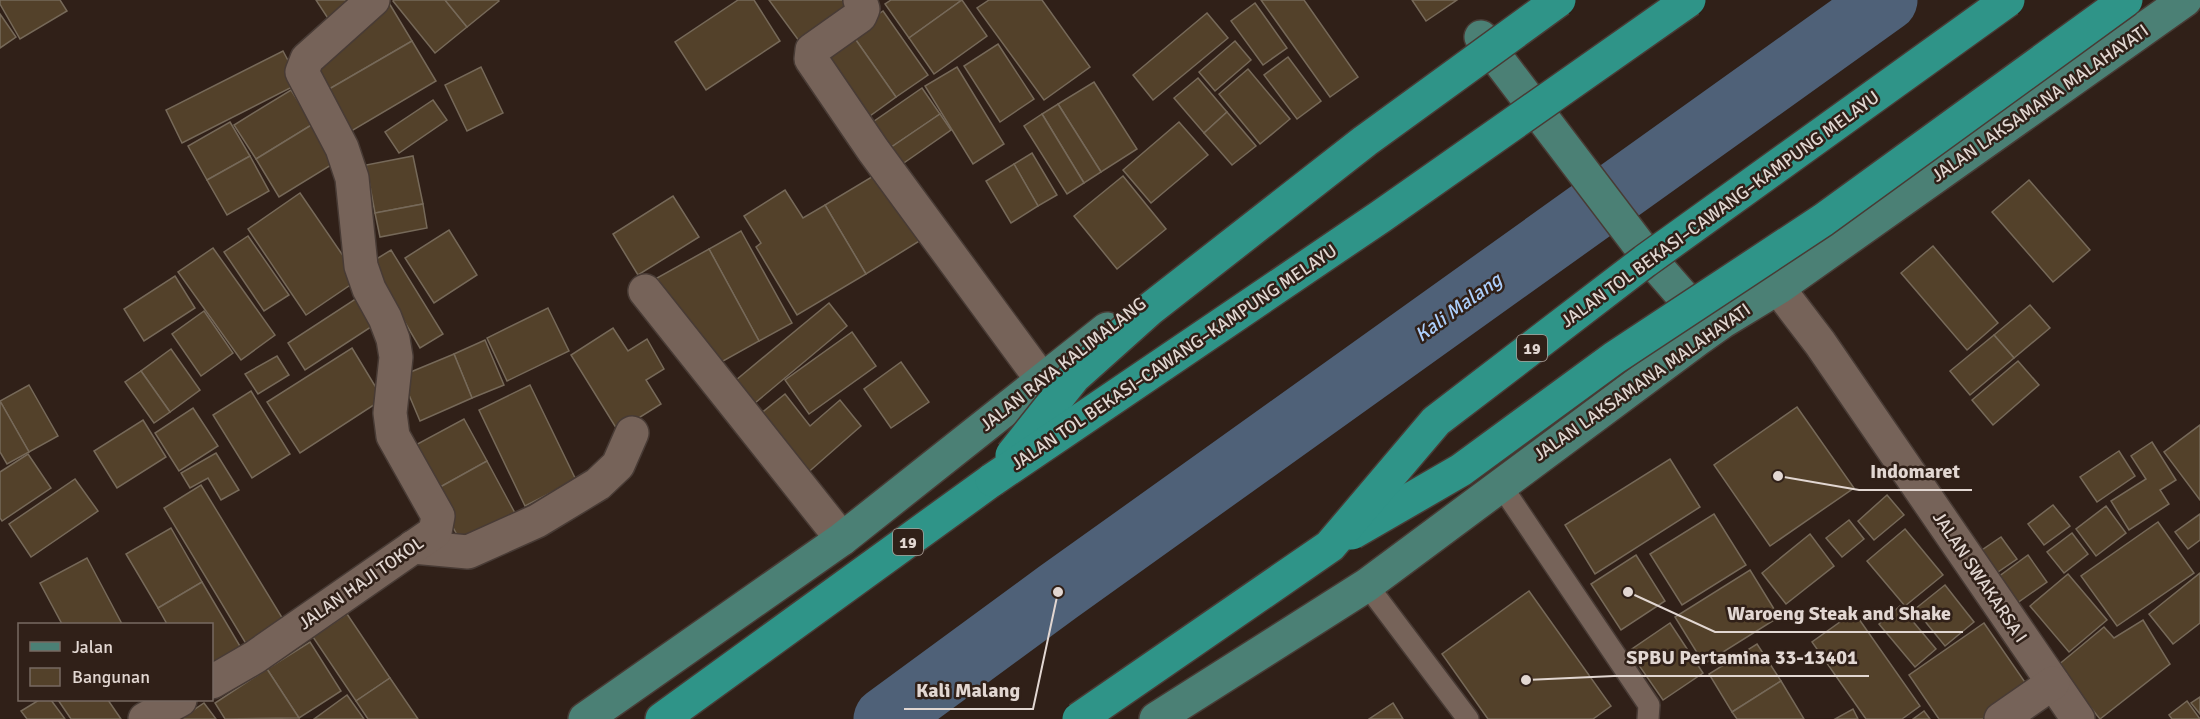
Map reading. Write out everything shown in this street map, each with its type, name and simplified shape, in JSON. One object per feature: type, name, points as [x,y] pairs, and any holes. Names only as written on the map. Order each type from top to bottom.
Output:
[{"type":"highway","points":[[992,480],[1074,377],[1150,309],[1365,141],[1559,0]]},
{"type":"highway","name":"JALAN TOL BEKASI–CAWANG–KAMPUNG MELAYU","points":[[662,719],[992,480],[1380,218],[1689,0]]},
{"type":"highway","name":"JALAN TOL BEKASI–CAWANG–KAMPUNG MELAYU","points":[[1079,719],[1330,546],[1436,421],[1645,261],[2008,0]]},
{"type":"highway","points":[[1330,546],[1461,470],[1614,358],[1823,220],[2126,0]]},
{"type":"main road","name":"JALAN RAYA KALIMALANG","points":[[585,719],[842,539],[1481,37],[1534,0]]},
{"type":"main road","name":"JALAN LAKSAMANA MALAHAYATI","points":[[1156,719],[1367,585],[1500,484],[1710,331],[1778,288],[2185,0]]},
{"type":"main road","points":[[1481,37],[1646,253],[1710,331]]},
{"type":"street","name":"JALAN HAJI TOKOL","points":[[213,681],[255,657],[435,532],[438,516],[393,436],[390,413],[396,357],[393,339],[385,318],[369,289],[361,266],[352,178],[342,148],[302,72],[307,59],[373,0]]},
{"type":"street","points":[[860,0],[863,9],[860,16],[812,50],[811,59],[873,150],[1042,380]]},
{"type":"street","name":"JALAN SWAKARSA I","points":[[1778,288],[1820,343],[2078,719]]},
{"type":"street","points":[[645,291],[842,539]]},
{"type":"street","points":[[413,547],[468,552],[537,520],[598,484],[618,465],[632,434]]},
{"type":"street","points":[[2001,719],[2053,683]]},
{"type":"street","points":[[145,719],[176,701]]},
{"type":"lane","points":[[1500,484],[1649,705],[1648,719]]},
{"type":"lane","points":[[1367,585],[1468,719]]},
{"type":"building","points":[[0,0],[60,0],[67,11],[20,39],[0,4]]},
{"type":"building","points":[[316,0],[366,0],[331,23]]},
{"type":"building","points":[[394,0],[445,0],[467,27],[435,53]]},
{"type":"building","points":[[445,0],[498,0],[499,1],[467,27]]},
{"type":"building","points":[[738,0],[754,0],[780,41],[706,90],[675,42]]},
{"type":"building","points":[[769,0],[854,0],[802,45]]},
{"type":"building","points":[[891,0],[962,0],[909,38],[885,4]]},
{"type":"building","points":[[962,0],[987,36],[934,74],[909,38]]},
{"type":"building","points":[[989,0],[1042,0],[1090,67],[1044,100],[977,8]]},
{"type":"building","points":[[1261,0],[1304,0],[1358,77],[1330,97]]},
{"type":"building","points":[[1412,0],[1457,0],[1426,21]]},
{"type":"building","points":[[389,3],[412,41],[324,92],[313,72]]},
{"type":"building","points":[[1255,3],[1287,48],[1263,65],[1231,21]]},
{"type":"building","points":[[883,11],[928,75],[896,97],[851,33]]},
{"type":"building","points":[[1207,13],[1228,38],[1153,100],[1133,75]]},
{"type":"building","points":[[0,14],[16,37],[0,48]]},
{"type":"building","points":[[851,33],[896,97],[863,121],[818,57]]},
{"type":"building","points":[[412,41],[436,81],[348,133],[324,92]]},
{"type":"building","points":[[1235,41],[1251,60],[1215,91],[1199,72]]},
{"type":"building","points":[[998,44],[1034,99],[1000,122],[964,66]]},
{"type":"building","points":[[283,51],[300,83],[182,143],[166,110]]},
{"type":"building","points":[[1288,57],[1321,101],[1297,119],[1264,75]]},
{"type":"building","points":[[481,67],[503,113],[467,131],[445,85]]},
{"type":"building","points":[[957,67],[1004,144],[973,164],[925,86]]},
{"type":"building","points":[[1248,69],[1290,119],[1260,144],[1219,94]]},
{"type":"building","points":[[1198,78],[1227,112],[1204,133],[1174,98]]},
{"type":"building","points":[[1094,82],[1137,149],[1101,172],[1058,104]]},
{"type":"building","points":[[922,88],[940,114],[887,150],[870,124]]},
{"type":"building","points":[[291,90],[313,124],[256,159],[234,125]]},
{"type":"building","points":[[433,100],[447,120],[399,153],[385,132]]},
{"type":"building","points":[[1058,104],[1101,172],[1084,183],[1042,114]]},
{"type":"building","points":[[1227,112],[1256,146],[1232,165],[1204,133]]},
{"type":"building","points":[[940,114],[951,130],[898,167],[887,150]]},
{"type":"building","points":[[1042,114],[1084,183],[1067,194],[1024,126]]},
{"type":"building","points":[[230,122],[250,156],[207,180],[188,146]]},
{"type":"building","points":[[1179,122],[1208,155],[1151,203],[1123,170]]},
{"type":"building","points":[[313,124],[336,162],[279,197],[256,159]]},
{"type":"building","points":[[1032,153],[1057,195],[1038,206],[1014,164]]},
{"type":"building","points":[[250,156],[269,191],[227,215],[207,180]]},
{"type":"building","points":[[413,156],[423,204],[375,213],[366,165]]},
{"type":"building","points":[[1014,164],[1038,206],[1011,223],[986,181]]},
{"type":"building","points":[[880,172],[921,240],[866,274],[825,205]]},
{"type":"building","points":[[1123,176],[1166,229],[1117,269],[1074,216]]},
{"type":"building","points":[[2029,180],[2090,250],[2053,282],[1992,212]]},
{"type":"building","points":[[785,190],[803,218],[825,205],[866,274],[797,315],[756,247],[761,243],[744,216]]},
{"type":"building","points":[[300,193],[359,279],[306,315],[248,229]]},
{"type":"building","points":[[673,196],[699,237],[638,275],[613,234]]},
{"type":"building","points":[[423,204],[427,228],[380,237],[375,213]]},
{"type":"building","points":[[449,230],[477,275],[434,303],[405,258]]},
{"type":"building","points":[[741,231],[792,323],[759,341],[709,249]]},
{"type":"building","points":[[248,236],[289,295],[264,311],[224,252]]},
{"type":"building","points":[[1933,246],[1998,323],[1967,350],[1901,273]]},
{"type":"building","points":[[213,248],[275,335],[241,360],[178,272]]},
{"type":"building","points":[[709,249],[759,341],[707,370],[657,278]]},
{"type":"building","points":[[391,250],[443,334],[420,348],[370,263]]},
{"type":"building","points":[[175,276],[195,308],[144,341],[124,309]]},
{"type":"building","points":[[357,298],[374,325],[305,370],[288,343]]},
{"type":"building","points":[[829,303],[847,326],[755,403],[736,380]]},
{"type":"building","points":[[2030,305],[2050,328],[2014,358],[1994,335]]},
{"type":"building","points":[[548,308],[569,351],[507,381],[487,338]]},
{"type":"building","points":[[204,311],[233,353],[201,376],[172,334]]},
{"type":"building","points":[[613,328],[628,351],[647,339],[664,369],[646,380],[661,404],[618,431],[571,355]]},
{"type":"building","points":[[852,332],[876,366],[809,414],[785,380]]},
{"type":"building","points":[[1994,335],[2014,358],[1970,395],[1950,371]]},
{"type":"building","points":[[485,340],[504,385],[472,398],[454,354]]},
{"type":"building","points":[[352,348],[383,399],[300,453],[267,402]]},
{"type":"building","points":[[171,349],[200,390],[170,412],[141,371]]},
{"type":"building","points":[[454,354],[472,398],[420,421],[401,376]]},
{"type":"building","points":[[277,356],[289,375],[258,394],[245,374]]},
{"type":"building","points":[[2018,361],[2039,385],[1993,425],[1972,400]]},
{"type":"building","points":[[901,362],[929,402],[891,428],[864,389]]},
{"type":"building","points":[[141,371],[170,412],[154,423],[125,382]]},
{"type":"building","points":[[29,385],[58,436],[29,452],[0,401]]},
{"type":"building","points":[[530,385],[576,480],[525,506],[479,410]]},
{"type":"building","points":[[251,391],[290,454],[252,478],[213,415]]},
{"type":"building","points":[[785,394],[810,426],[840,400],[861,426],[804,476],[754,419]]},
{"type":"building","points":[[0,401],[29,452],[7,464],[0,452]]},
{"type":"building","points":[[1797,407],[1854,488],[1770,546],[1714,465]]},
{"type":"building","points":[[193,408],[218,446],[179,471],[155,433]]},
{"type":"building","points":[[464,419],[487,461],[433,491],[410,448]]},
{"type":"building","points":[[143,420],[166,457],[117,488],[94,451]]},
{"type":"building","points":[[2200,425],[2200,500],[2164,452]]},
{"type":"building","points":[[2152,442],[2176,480],[2160,490],[2169,504],[2129,530],[2111,501],[2146,479],[2131,456]]},
{"type":"building","points":[[2119,451],[2135,476],[2097,502],[2080,477]]},
{"type":"building","points":[[216,453],[239,490],[221,500],[208,478],[190,488],[181,473]]},
{"type":"building","points":[[28,454],[51,488],[2,521],[0,518],[0,472]]},
{"type":"building","points":[[1670,459],[1700,507],[1595,574],[1565,525]]},
{"type":"building","points":[[487,461],[515,513],[461,542],[433,491]]},
{"type":"building","points":[[75,479],[98,511],[31,557],[9,524]]},
{"type":"building","points":[[201,485],[289,629],[251,652],[164,508]]},
{"type":"building","points":[[1887,495],[1904,515],[1874,540],[1858,521]]},
{"type":"building","points":[[2053,505],[2070,526],[2044,545],[2028,524]]},
{"type":"building","points":[[2106,506],[2126,533],[2096,556],[2076,529]]},
{"type":"building","points":[[1714,514],[1746,565],[1682,605],[1650,554]]},
{"type":"building","points":[[2200,514],[2200,540],[2188,549],[2175,532]]},
{"type":"building","points":[[1849,520],[1864,539],[1842,557],[1826,538]]},
{"type":"building","points":[[2158,522],[2194,573],[2117,626],[2081,576]]},
{"type":"building","points":[[171,528],[202,582],[158,608],[126,554]]},
{"type":"building","points":[[1905,529],[1943,575],[1905,606],[1867,561]]},
{"type":"building","points":[[2072,533],[2088,554],[2064,573],[2047,552]]},
{"type":"building","points":[[1810,534],[1834,566],[1786,604],[1762,573]]},
{"type":"building","points":[[2001,537],[2017,559],[1995,574],[1979,552]]},
{"type":"building","points":[[1636,555],[1665,601],[1621,630],[1591,584]]},
{"type":"building","points":[[2028,555],[2047,582],[2013,606],[1994,580]]},
{"type":"building","points":[[87,558],[121,623],[61,623],[40,583]]},
{"type":"building","points":[[1750,570],[1779,617],[1704,664],[1675,617]]},
{"type":"building","points":[[2200,573],[2200,623],[2173,644],[2149,614]]},
{"type":"building","points":[[2068,574],[2107,620],[2069,652],[2030,606]]},
{"type":"building","points":[[202,582],[247,658],[213,677],[213,623],[166,623],[158,608]]},
{"type":"building","points":[[1945,585],[1974,622],[1945,646],[1915,609]]},
{"type":"building","points":[[1529,591],[1611,706],[1593,719],[1488,719],[1442,654]]},
{"type":"building","points":[[1900,606],[1936,649],[1915,667],[1879,624]]},
{"type":"building","points":[[1854,612],[1920,706],[1902,719],[1866,719],[1812,642]]},
{"type":"building","points":[[347,614],[390,678],[356,701],[313,637]]},
{"type":"building","points":[[2143,620],[2170,664],[2100,719],[2057,666],[2104,627],[2114,638]]},
{"type":"building","points":[[1670,623],[1703,673],[1663,700],[1629,651]]},
{"type":"building","points":[[1984,623],[2029,688],[1984,719],[1939,719],[1909,675]]},
{"type":"building","points":[[310,642],[341,691],[299,718],[267,669]]},
{"type":"building","points":[[1757,644],[1781,681],[1732,712],[1709,674]]},
{"type":"building","points":[[267,669],[299,718],[225,719],[215,703]]},
{"type":"building","points":[[390,678],[418,719],[368,719],[356,701]]},
{"type":"building","points":[[1781,681],[1804,719],[1737,719],[1732,712]]},
{"type":"building","points":[[347,695],[364,719],[314,719]]},
{"type":"building","points":[[2200,697],[2200,714],[2191,703]]},
{"type":"building","points":[[37,701],[52,701],[65,719],[27,719],[21,711]]},
{"type":"building","points":[[59,701],[109,701],[121,719],[71,719]]},
{"type":"building","points":[[2187,701],[2200,719],[2172,719],[2169,715]]},
{"type":"building","points":[[204,703],[216,719],[180,719]]},
{"type":"building","points":[[1393,703],[1403,719],[1369,719]]},
{"type":"building","points":[[1853,709],[1858,719],[1835,719]]},
{"type":"building","points":[[1924,711],[1930,719],[1913,719]]},
{"type":"waterway","name":"Kali Malang","points":[[885,719],[1058,592],[1886,0]]},
{"type":"place","name":"Indomaret","points":[[1778,476]]},
{"type":"place","name":"Kali Malang","points":[[1058,592]]},
{"type":"place","name":"Waroeng Steak and Shake","points":[[1628,592]]},
{"type":"place","name":"SPBU Pertamina 33-13401","points":[[1526,680]]}]
